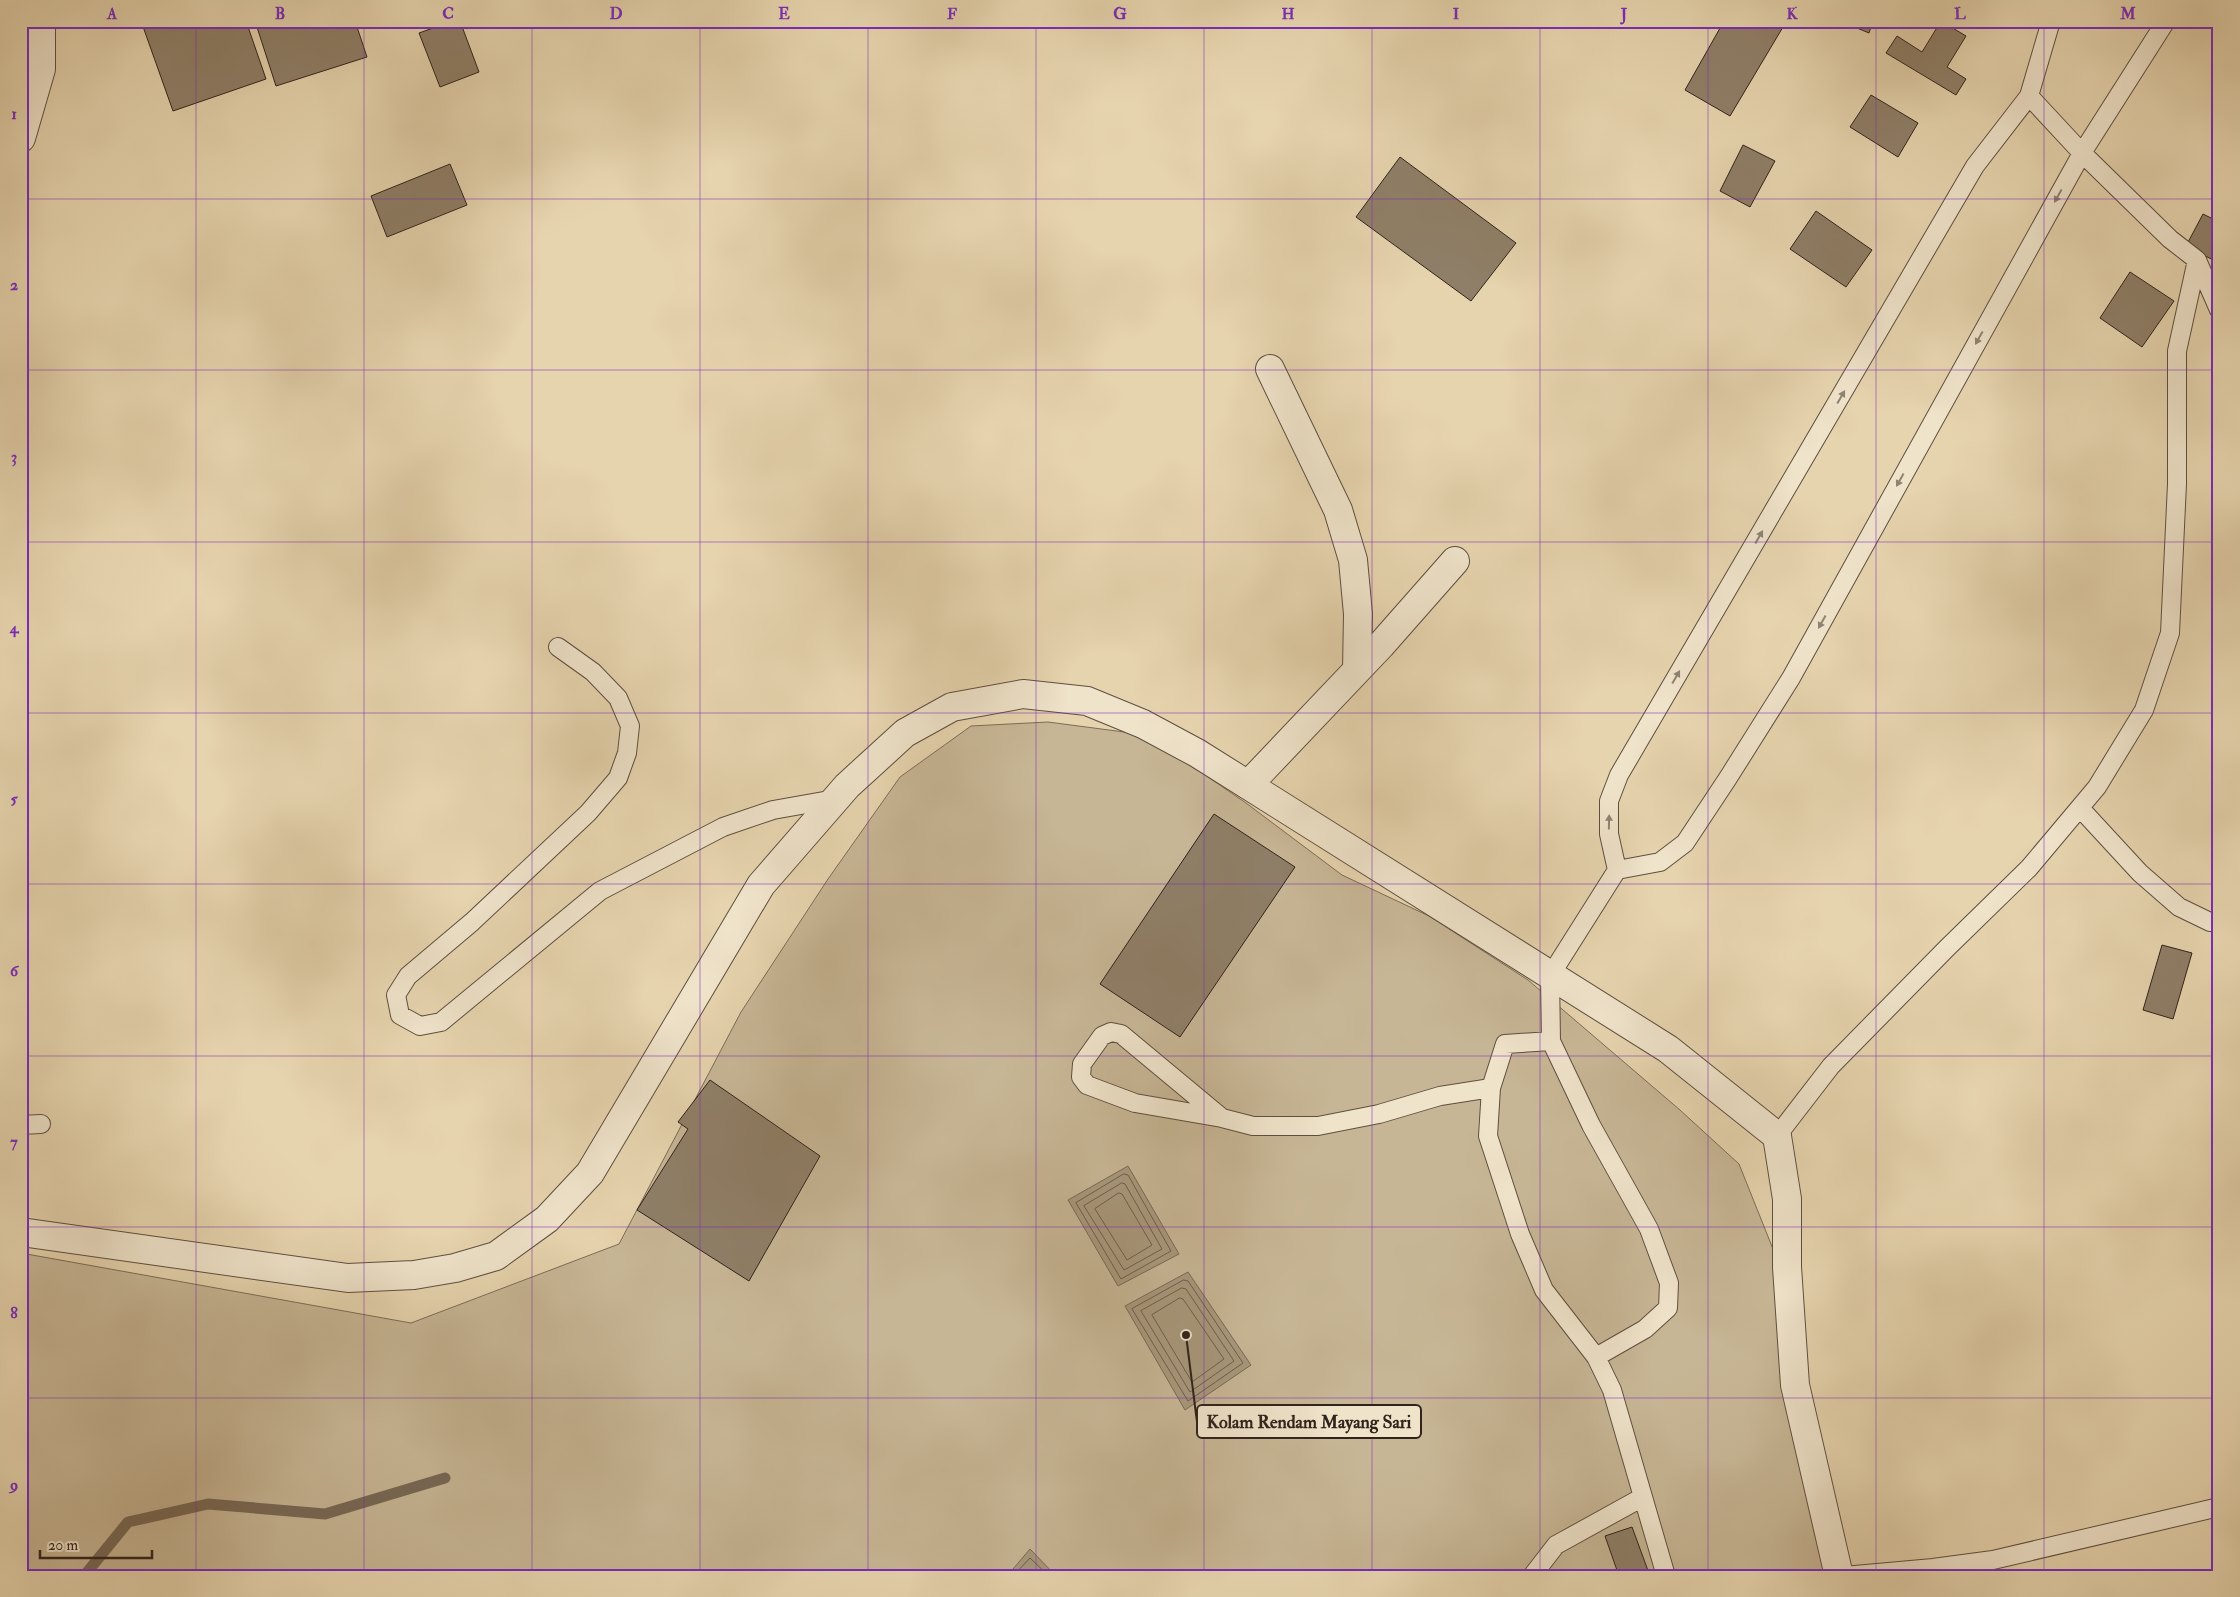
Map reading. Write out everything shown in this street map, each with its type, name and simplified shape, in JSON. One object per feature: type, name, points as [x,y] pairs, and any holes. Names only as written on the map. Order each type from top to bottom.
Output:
[{"type":"street","points":[[21,138],[41,69],[41,21]]},
{"type":"street","points":[[1270,369],[1338,510],[1354,560],[1358,614],[1357,670]]},
{"type":"street","points":[[1248,785],[1357,670],[1455,561]]},
{"type":"street","points":[[21,1232],[348,1278],[414,1275],[455,1268],[496,1256],[547,1219],[590,1173],[761,885],[847,786],[904,733],[952,707],[1023,694],[1087,701],[1143,724],[1197,753],[1248,785],[1668,1050],[1777,1136],[1787,1199],[1787,1268],[1795,1385],[1839,1576]]},
{"type":"lane","points":[[1596,1357],[1645,1329],[1668,1308],[1669,1284],[1650,1229],[1591,1125],[1551,1041],[1550,976],[1617,870],[1609,834],[1609,801],[1619,775],[1975,166],[2029,96],[2051,21]]},
{"type":"lane","points":[[1617,870],[1660,862],[1685,843],[1728,778],[1791,678],[2082,154],[2166,21]]},
{"type":"lane","points":[[2029,96],[2082,154],[2170,239],[2197,260],[2219,310]]},
{"type":"lane","points":[[1777,1136],[1831,1066],[2029,868],[2097,787],[2144,710],[2170,633],[2177,484],[2177,351],[2197,260]]},
{"type":"lane","points":[[558,647],[593,672],[618,698],[630,726],[627,753],[618,778],[588,813],[472,922],[408,976],[396,995],[400,1015],[420,1026],[441,1022],[600,891],[722,827],[774,810],[835,800]]},
{"type":"lane","points":[[2080,808],[2140,873],[2179,906],[2210,922]]},
{"type":"lane","points":[[1222,1118],[1121,1034],[1111,1032],[1102,1036],[1082,1064],[1081,1077],[1087,1085],[1127,1100],[1254,1126],[1318,1126],[1379,1114],[1440,1096],[1491,1088]]},
{"type":"lane","points":[[1551,1041],[1505,1044],[1491,1088],[1488,1136],[1520,1234],[1544,1290],[1596,1357],[1612,1390],[1666,1576]]},
{"type":"lane","points":[[21,1125],[41,1124]]},
{"type":"lane","points":[[1532,1576],[1556,1544],[1643,1497]]},
{"type":"lane","points":[[1844,1576],[1994,1560],[2219,1507]]},
{"type":"shaded area","points":[[1048,722],[1147,735],[1246,803],[1342,875],[1429,916],[1528,980],[1680,1110],[1739,1164],[1775,1254],[1824,1576],[21,1576],[21,1253],[411,1323],[619,1244],[741,1012],[828,879],[900,777],[971,726]]},
{"type":"water","points":[[1128,1166],[1179,1254],[1118,1286],[1068,1200]]},
{"type":"water","points":[[1188,1272],[1251,1365],[1185,1410],[1125,1306]]},
{"type":"water","points":[[1030,1549],[1056,1576],[1007,1576]]},
{"type":"building","points":[[141,21],[246,21],[266,79],[173,111]]},
{"type":"building","points":[[255,21],[375,21],[357,27],[367,57],[276,86]]},
{"type":"building","points":[[453,21],[460,21],[479,72],[440,87],[419,33]]},
{"type":"building","points":[[1724,21],[1773,21],[1783,27],[1730,116],[1685,90]]},
{"type":"building","points":[[1840,21],[1873,21],[1869,33]]},
{"type":"building","points":[[1941,21],[1966,36],[1947,67],[1966,79],[1956,95],[1886,53],[1897,36],[1922,52]]},
{"type":"building","points":[[1871,95],[1918,123],[1898,157],[1850,127]]},
{"type":"building","points":[[1743,145],[1775,161],[1750,207],[1720,191]]},
{"type":"building","points":[[1400,157],[1516,243],[1471,301],[1356,217]]},
{"type":"building","points":[[450,164],[467,205],[387,237],[371,196]]},
{"type":"building","points":[[1816,211],[1872,250],[1846,287],[1790,249]]},
{"type":"building","points":[[2203,214],[2219,222],[2219,263],[2186,246]]},
{"type":"building","points":[[2130,272],[2174,301],[2142,347],[2100,318]]},
{"type":"building","points":[[1214,814],[1295,867],[1180,1037],[1100,984]]},
{"type":"building","points":[[2162,945],[2192,953],[2173,1019],[2143,1010]]},
{"type":"building","points":[[710,1080],[820,1156],[749,1281],[637,1210],[688,1129],[678,1122]]},
{"type":"building","points":[[1632,1527],[1650,1576],[1619,1576],[1605,1536]]},
{"type":"waterway","points":[[84,1576],[128,1522],[208,1504],[325,1514],[445,1478]]},
{"type":"place","name":"Kolam Rendam Mayang Sari","points":[[1186,1335]]}]
